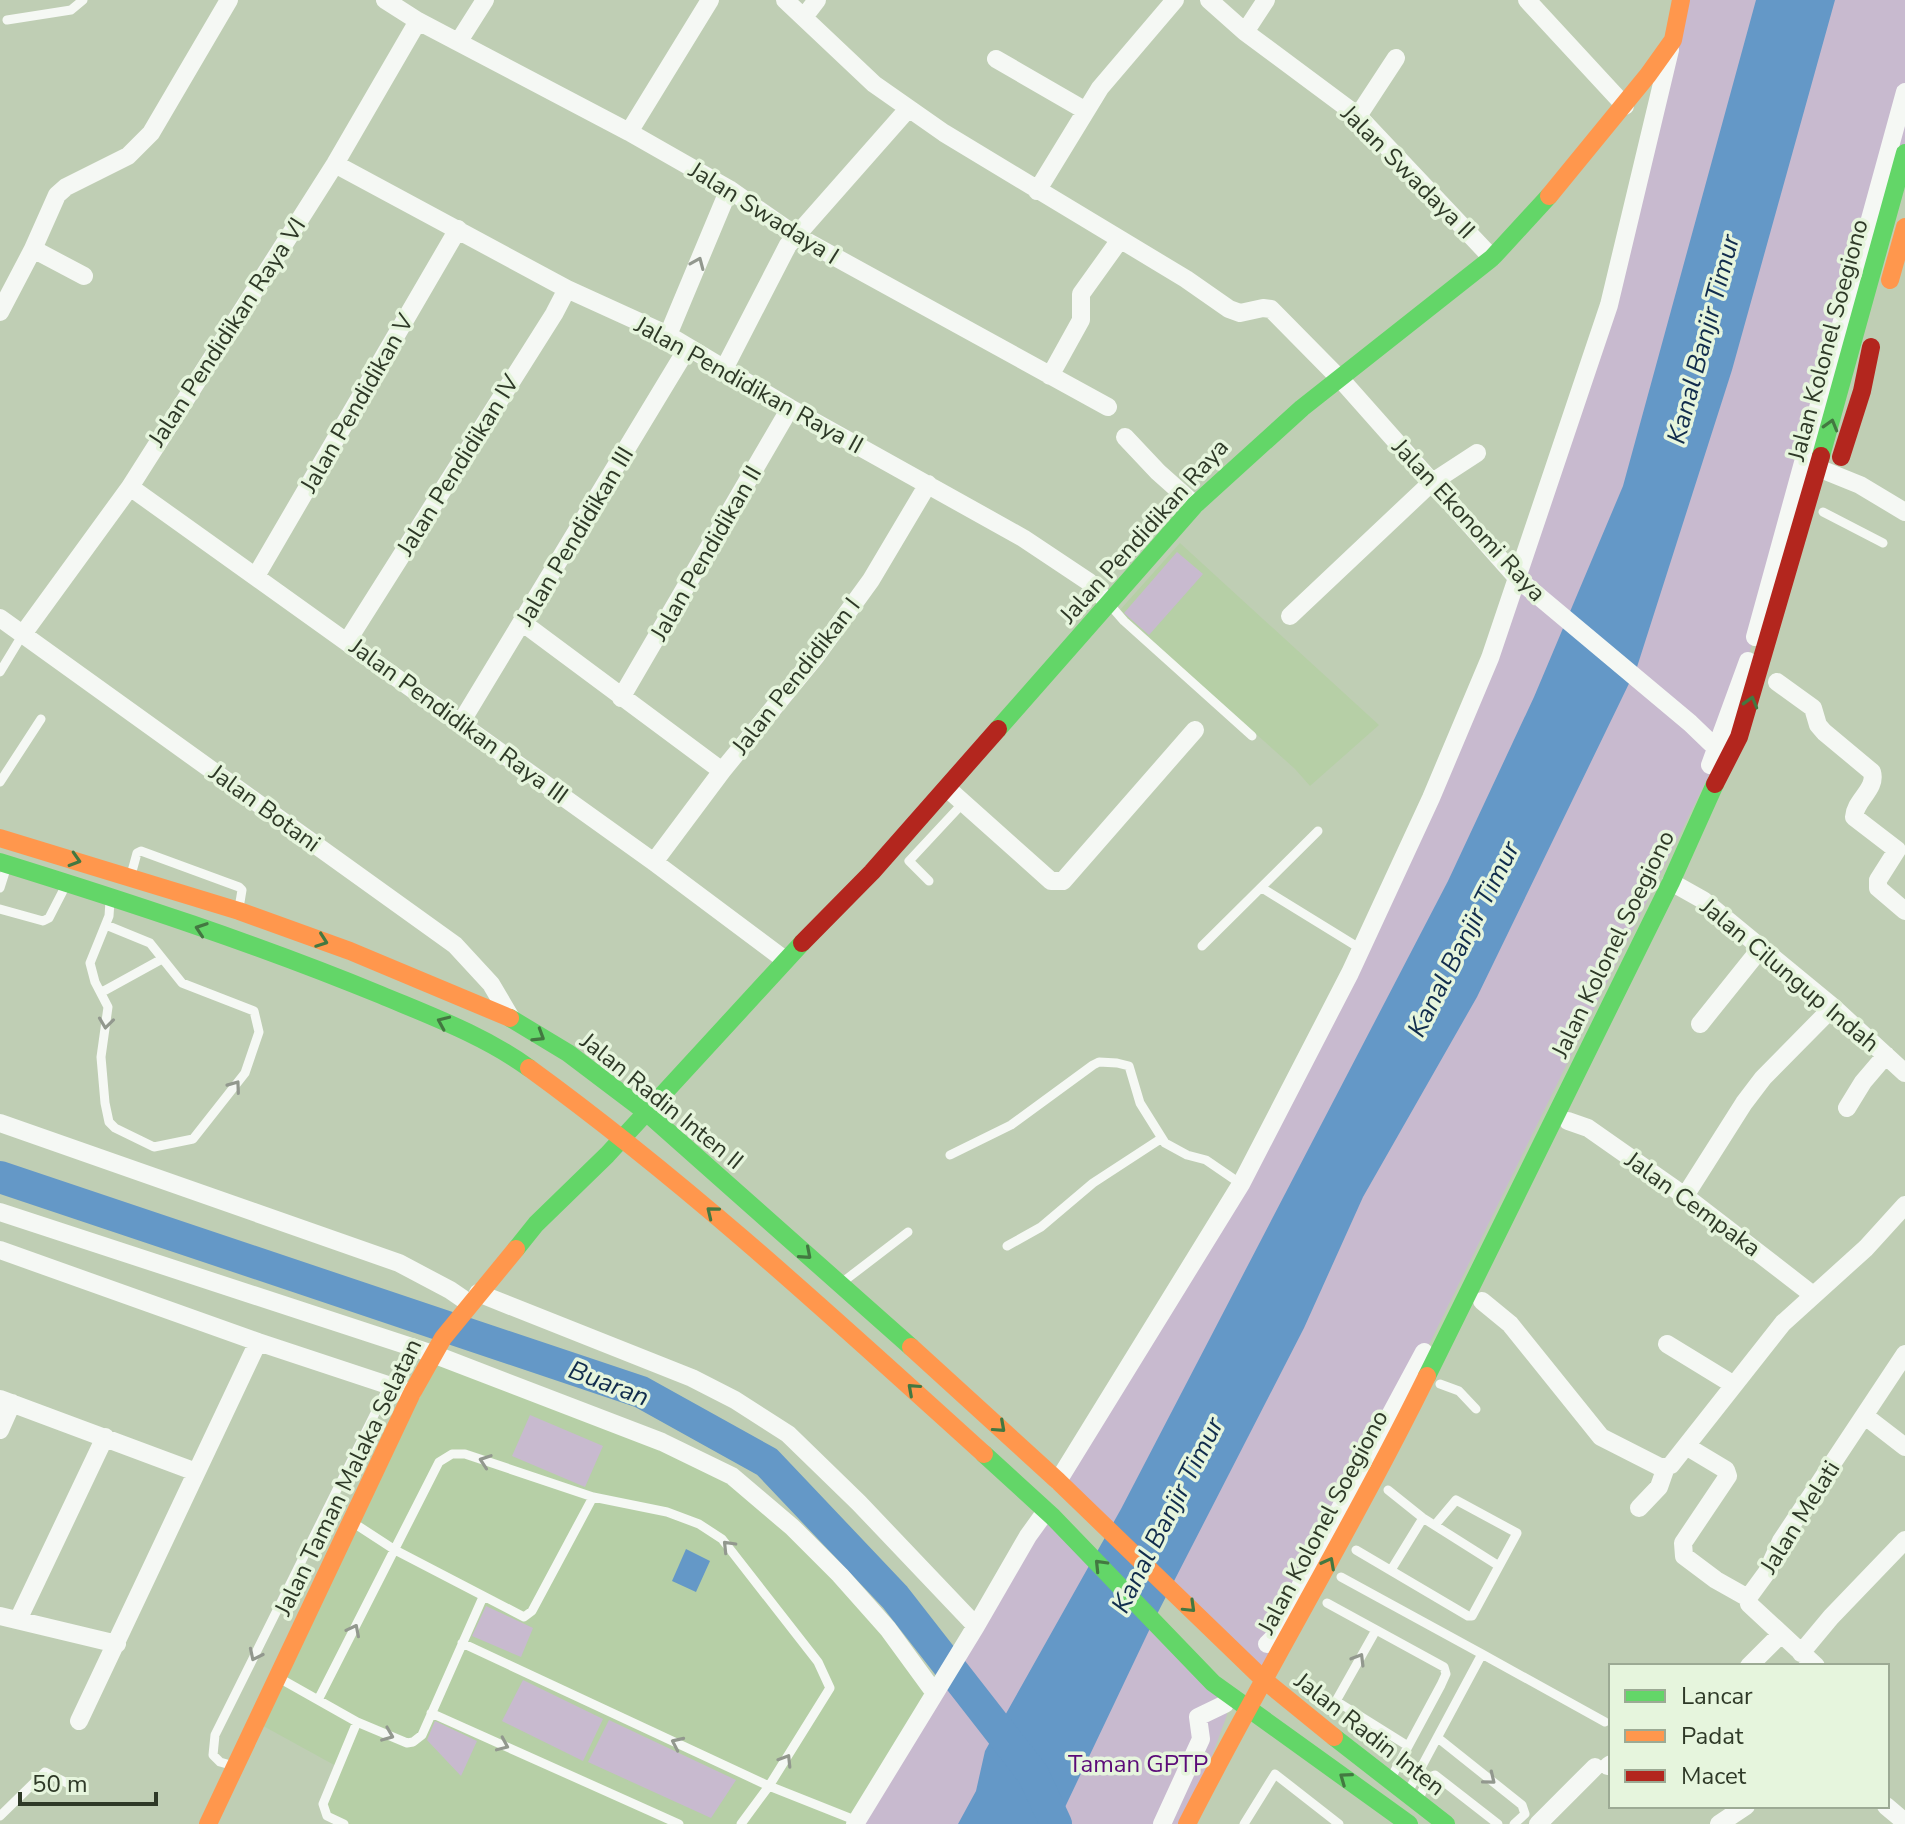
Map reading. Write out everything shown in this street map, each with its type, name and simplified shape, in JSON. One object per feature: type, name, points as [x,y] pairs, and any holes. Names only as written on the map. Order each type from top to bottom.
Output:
[{"type":"main road","name":"Jalan Pendidikan Raya","points":[[646,1112],[948,789],[1195,505],[1244,456],[1338,377],[1492,258],[1566,178],[1625,106],[1673,40],[1681,0]]},
{"type":"main road","name":"Jalan Kolonel Soegiono","points":[[1254,1714],[1327,1603],[1388,1490],[1482,1301],[1747,741],[1827,471],[1905,153]]},
{"type":"main road","name":"Jalan Kolonel Soegiono","points":[[1886,294],[1905,227]]},
{"type":"main road","name":"Jalan Kolonel Soegiono","points":[[1786,639],[1823,512],[1827,471],[1862,391],[1874,334]]},
{"type":"main road","points":[[1769,707],[1779,674]]},
{"type":"main road","name":"Jalan Kolonel Soegiono","points":[[1271,1686],[1287,1642],[1397,1437],[1679,886],[1725,806]]},
{"type":"main road","name":"Jalan Radin Inten II","points":[[0,838],[239,911],[364,957],[511,1018],[568,1053],[646,1112],[840,1284],[1058,1481],[1213,1628]]},
{"type":"main road","points":[[4,864],[110,896],[306,964],[490,1043],[542,1076],[727,1225],[1050,1514]]},
{"type":"main road","name":"Jalan Taman Malaka Selatan","points":[[208,1824],[412,1393],[438,1346],[471,1301],[536,1224],[646,1112]]},
{"type":"main road","name":"Jalan Radin Inten","points":[[1050,1514],[1224,1697],[1254,1714],[1409,1824]]},
{"type":"main road","name":"Jalan Radin Inten","points":[[1213,1628],[1271,1686],[1446,1824]]},
{"type":"main road","points":[[1244,1659],[1254,1660],[1287,1642]]},
{"type":"main road","points":[[1224,1697],[1227,1750]]},
{"type":"main road","points":[[1187,1824],[1227,1750],[1254,1714]]},
{"type":"main road","points":[[1204,1824],[1254,1714]]},
{"type":"street","points":[[0,312],[57,195],[66,187],[128,156],[151,133],[229,0]]},
{"type":"street","name":"Jalan Swadaya I","points":[[385,0],[418,21],[629,132],[729,189],[795,235],[1108,407]]},
{"type":"street","points":[[459,41],[485,0]]},
{"type":"street","points":[[629,132],[710,0]]},
{"type":"street","points":[[785,0],[874,84],[908,109],[1037,191],[1186,279],[1229,309],[1240,313],[1271,309],[1338,377]]},
{"type":"street","points":[[804,17],[817,0]]},
{"type":"street","points":[[1037,191],[1100,88],[1175,0]]},
{"type":"street","name":"Jalan Swadaya II","points":[[1209,0],[1245,32],[1358,116],[1492,258]]},
{"type":"street","points":[[1245,32],[1266,0]]},
{"type":"street","points":[[1527,0],[1625,106]]},
{"type":"street","name":"Jalan Pendidikan Raya VI","points":[[23,634],[130,487],[335,164],[418,21]]},
{"type":"street","points":[[1058,1481],[1241,1184],[1305,1065],[1437,784],[1524,585],[1609,305],[1673,40]]},
{"type":"street","points":[[1358,116],[1396,58]]},
{"type":"street","points":[[996,59],[1086,111]]},
{"type":"street","points":[[1267,1644],[1278,1633],[1315,1555],[1438,1325],[1689,824],[1749,657],[1905,92]]},
{"type":"street","points":[[724,369],[795,235],[908,109]]},
{"type":"street","name":"Jalan Pendidikan Raya II","points":[[335,164],[567,289],[668,335],[790,408],[1023,538],[1089,582],[1108,603]]},
{"type":"street","points":[[668,335],[729,189]]},
{"type":"street","name":"Jalan Pendidikan V","points":[[256,576],[458,229]]},
{"type":"street","points":[[1050,376],[1081,320],[1081,294],[1119,241]]},
{"type":"street","points":[[33,249],[84,276]]},
{"type":"street","name":"Jalan Pendidikan IV","points":[[348,640],[567,289]]},
{"type":"street","name":"Jalan Pendidikan III","points":[[460,724],[688,347]]},
{"type":"street","name":"Jalan Ekonomi Raya","points":[[1338,377],[1524,585],[1717,749]]},
{"type":"street","name":"Jalan Pendidikan II","points":[[621,698],[790,408]]},
{"type":"street","points":[[1125,437],[1195,505]]},
{"type":"street","points":[[1290,616],[1431,483],[1477,453]]},
{"type":"street","points":[[1827,471],[1860,485],[1905,512]]},
{"type":"street","name":"Jalan Pendidikan I","points":[[654,862],[722,771],[816,656],[871,580],[928,484]]},
{"type":"street","name":"Jalan Pendidikan Raya III","points":[[130,487],[348,640],[785,960]]},
{"type":"street","name":"Jalan Botani","points":[[0,618],[455,945],[491,984],[511,1018]]},
{"type":"street","points":[[523,623],[722,771]]},
{"type":"street","points":[[1779,674],[1813,708],[1818,725],[1824,732],[1872,772],[1873,784],[1854,811],[1854,817],[1897,850],[1878,880],[1878,888],[1905,911]]},
{"type":"street","points":[[948,789],[1051,881],[1063,881],[1195,730]]},
{"type":"street","points":[[1717,749],[1747,741]]},
{"type":"street","points":[[1717,749],[1715,763],[1728,778]]},
{"type":"street","name":"Jalan Cilungup Indah","points":[[1679,886],[1833,1007],[1905,1073]]},
{"type":"street","points":[[1700,1024],[1761,948]]},
{"type":"street","points":[[1685,1196],[1763,1078],[1833,1007]]},
{"type":"street","points":[[1847,1108],[1863,1082],[1886,1055]]},
{"type":"street","name":"Jalan Cempaka","points":[[1568,1121],[1588,1128],[1685,1196],[1813,1295]]},
{"type":"street","points":[[0,1123],[399,1263],[471,1301],[692,1378],[735,1400],[788,1434],[859,1503],[971,1634]]},
{"type":"street","points":[[1482,1301],[1510,1324],[1601,1437],[1660,1467],[1666,1467],[1671,1465],[1783,1323],[1866,1248],[1905,1205]]},
{"type":"street","points":[[0,1212],[438,1346],[662,1442],[732,1476],[792,1527],[840,1575],[939,1685]]},
{"type":"street","points":[[0,1250],[412,1393]]},
{"type":"street","points":[[79,1721],[258,1342]]},
{"type":"street","points":[[1667,1344],[1734,1385]]},
{"type":"street","name":"Jalan Melati","points":[[1814,1664],[1749,1604],[1748,1598],[1767,1572],[1781,1541],[1905,1354]]},
{"type":"street","points":[[0,1430],[6,1401],[196,1472]]},
{"type":"street","points":[[1865,1416],[1905,1447]]},
{"type":"street","points":[[105,1437],[9,1618],[117,1644]]},
{"type":"street","points":[[1686,1446],[1726,1470],[1728,1476],[1683,1543],[1681,1551],[1716,1580],[1748,1598]]},
{"type":"street","points":[[1639,1508],[1659,1487],[1666,1467]]},
{"type":"street","points":[[856,1822],[1028,1536],[1050,1514]]},
{"type":"street","points":[[1801,1653],[1905,1540]]},
{"type":"street","points":[[1751,1664],[1780,1635]]},
{"type":"street","points":[[1162,1824],[1201,1739],[1198,1717],[1224,1697]]},
{"type":"street","points":[[1538,1824],[1605,1766]]},
{"type":"street","points":[[1719,1824],[1743,1808]]},
{"type":"street","points":[[1888,1808],[1905,1822]]},
{"type":"lane","points":[[7,20],[71,10],[83,0]]},
{"type":"lane","points":[[1823,512],[1883,543]]},
{"type":"lane","points":[[1108,603],[1252,736]]},
{"type":"lane","points":[[0,672],[23,634]]},
{"type":"lane","points":[[0,782],[41,719]]},
{"type":"lane","points":[[909,861],[964,802]]},
{"type":"lane","points":[[1202,946],[1318,831]]},
{"type":"lane","points":[[893,849],[929,881]]},
{"type":"lane","points":[[130,876],[137,853],[141,851],[239,887],[242,890],[239,911]]},
{"type":"lane","points":[[0,888],[4,864]]},
{"type":"lane","points":[[0,909],[43,921],[49,918],[67,882]]},
{"type":"lane","points":[[1262,888],[1361,949]]},
{"type":"lane","points":[[106,925],[150,943],[182,983],[251,1009],[259,1027],[245,1073],[194,1139],[154,1147],[109,1122],[101,1057],[108,1007],[95,982],[90,963],[106,925],[110,896]]},
{"type":"lane","points":[[102,992],[162,959]]},
{"type":"lane","points":[[950,1155],[1011,1125],[1099,1062],[1125,1063],[1129,1066],[1140,1103],[1170,1147],[1206,1160],[1241,1184]]},
{"type":"lane","points":[[1007,1246],[1041,1227],[1093,1183],[1162,1138]]},
{"type":"lane","points":[[840,1284],[908,1232]]},
{"type":"lane","points":[[1440,1384],[1459,1391],[1476,1409]]},
{"type":"lane","points":[[235,1766],[220,1762],[213,1755],[211,1750],[215,1735],[389,1385]]},
{"type":"lane","points":[[318,1700],[439,1462],[452,1454],[465,1454],[593,1497],[667,1512],[699,1524],[722,1539],[826,1675],[830,1688],[769,1786],[741,1824]]},
{"type":"lane","points":[[1388,1490],[1423,1518],[1499,1566]]},
{"type":"lane","points":[[352,1522],[395,1550],[521,1616],[528,1615],[593,1497]]},
{"type":"lane","points":[[1356,1550],[1469,1617],[1473,1615],[1517,1536],[1515,1531],[1456,1500],[1435,1525]]},
{"type":"lane","points":[[1391,1570],[1423,1518]]},
{"type":"lane","points":[[1341,1577],[1605,1722]]},
{"type":"lane","points":[[277,1677],[357,1722],[407,1743],[413,1742],[422,1735],[483,1597]]},
{"type":"lane","points":[[1327,1603],[1444,1667],[1446,1674],[1441,1685],[1389,1782]]},
{"type":"lane","points":[[1376,1630],[1336,1701],[1408,1746]]},
{"type":"lane","points":[[462,1643],[769,1786],[856,1822]]},
{"type":"lane","points":[[1412,1799],[1438,1738],[1482,1654]]},
{"type":"lane","points":[[431,1713],[679,1824]]},
{"type":"lane","points":[[344,1824],[327,1816],[323,1804],[357,1722]]},
{"type":"lane","points":[[1438,1738],[1522,1805],[1525,1814],[1514,1824]]},
{"type":"lane","points":[[0,1816],[45,1772],[71,1785]]},
{"type":"lane","points":[[1244,1824],[1275,1774],[1339,1824]]},
{"type":"lane","points":[[1412,1799],[1428,1778],[1435,1775],[1498,1824]]},
{"type":"shaded area","points":[[1180,543],[1379,725],[1310,786],[1295,769],[1119,611]]},
{"type":"shaded area","points":[[433,1354],[732,1476],[792,1526],[934,1692],[855,1824],[345,1824],[323,1811],[336,1766],[256,1722]]},
{"type":"green space","points":[[1683,0],[1905,0],[1905,153],[1715,763],[1264,1680],[1058,1481],[1241,1184],[1361,949],[1518,580],[1609,305]]},
{"type":"green space","points":[[1177,552],[1203,574],[1149,635],[1124,613]]},
{"type":"green space","points":[[530,1415],[603,1446],[585,1487],[512,1456]]},
{"type":"green space","name":"Taman GPTP","points":[[1046,1511],[1222,1690],[1227,1715],[1187,1824],[855,1824]]},
{"type":"green space","points":[[486,1606],[533,1628],[521,1657],[472,1636]]},
{"type":"green space","points":[[523,1680],[603,1719],[583,1761],[502,1721]]},
{"type":"green space","points":[[609,1720],[736,1780],[711,1818],[588,1762]]},
{"type":"green space","points":[[435,1721],[477,1741],[461,1776],[427,1740]]},
{"type":"water","name":"Kanal Banjir Timur","points":[[1756,0],[1835,0],[1732,370],[1637,667],[1477,997],[1363,1197],[1304,1328],[1154,1620],[1057,1824],[958,1824],[976,1791],[985,1751],[1121,1509],[1448,881],[1534,697],[1623,486]]},
{"type":"water","points":[[686,1549],[710,1561],[696,1592],[672,1581]]},
{"type":"waterway","name":"Buaran","points":[[0,1177],[641,1392],[767,1462],[895,1597],[1033,1774],[1056,1824]]},
{"type":"traffic: fast","points":[[1821,456],[1905,153]]},
{"type":"traffic: fast","points":[[998,729],[1195,505],[1302,408],[1492,258],[1549,196]]},
{"type":"traffic: fast","points":[[1427,1376],[1671,882],[1715,784]]},
{"type":"traffic: fast","points":[[0,862],[192,924],[334,976],[457,1027],[529,1068]]},
{"type":"traffic: fast","points":[[516,1249],[536,1224],[607,1155],[802,943]]},
{"type":"traffic: fast","points":[[510,1018],[568,1053],[646,1112],[911,1347]]},
{"type":"traffic: fast","points":[[984,1454],[1053,1517],[1213,1683],[1409,1824]]},
{"type":"traffic: fast","points":[[1334,1737],[1446,1824]]},
{"type":"traffic: slow","points":[[1549,196],[1673,40],[1681,0]]},
{"type":"traffic: slow","points":[[1890,280],[1905,227]]},
{"type":"traffic: slow","points":[[0,838],[239,911],[350,951],[510,1018]]},
{"type":"traffic: slow","points":[[529,1068],[705,1206],[984,1454]]},
{"type":"traffic: slow","points":[[208,1824],[412,1393],[443,1338],[516,1249]]},
{"type":"traffic: slow","points":[[911,1347],[1058,1481],[1264,1680],[1334,1737]]},
{"type":"traffic: slow","points":[[1187,1824],[1427,1376]]},
{"type":"traffic: jam","points":[[1841,457],[1862,391],[1871,347]]},
{"type":"traffic: jam","points":[[1715,784],[1739,737],[1821,456]]},
{"type":"traffic: jam","points":[[802,943],[872,872],[998,729]]}]
